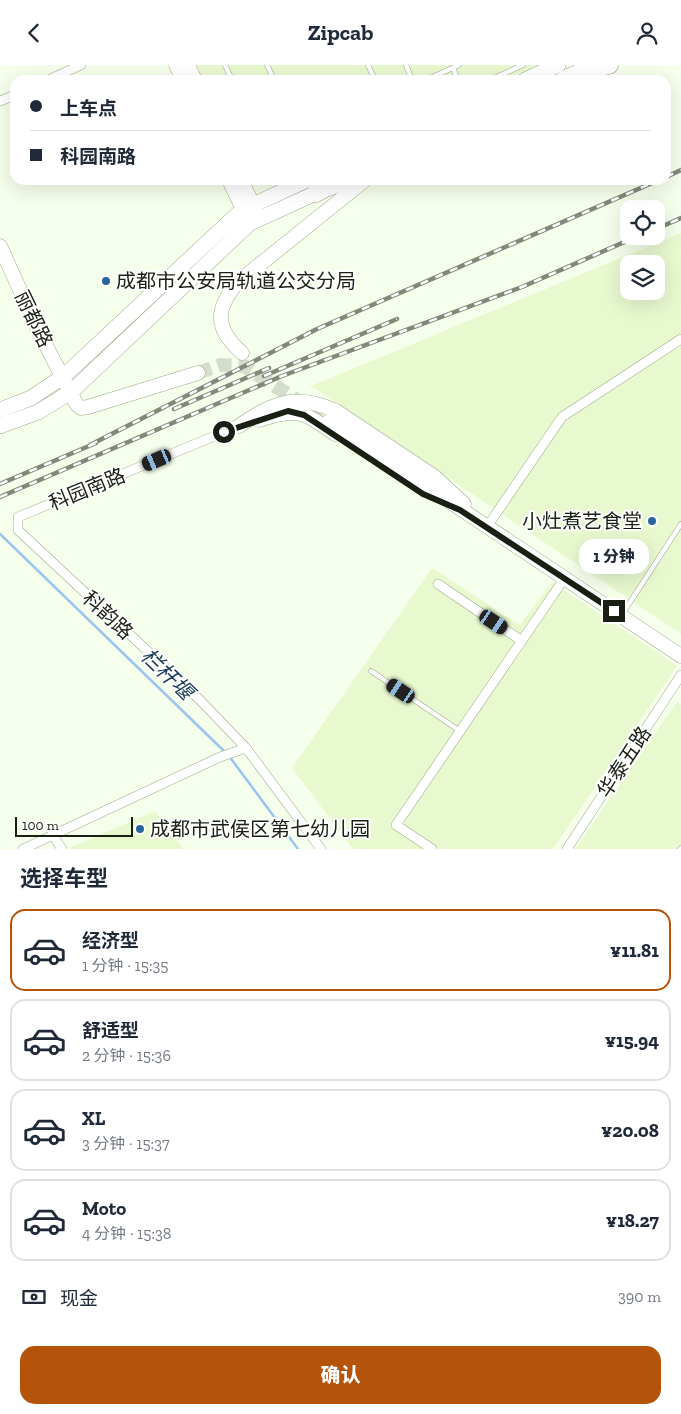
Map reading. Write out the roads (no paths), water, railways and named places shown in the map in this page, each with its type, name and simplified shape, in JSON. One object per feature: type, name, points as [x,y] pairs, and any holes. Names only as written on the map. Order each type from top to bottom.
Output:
[{"type":"highway","points":[[576,75],[609,65]]},
{"type":"main road","points":[[536,75],[558,65]]},
{"type":"main road","points":[[596,75],[618,65]]},
{"type":"main road","points":[[0,411],[31,398],[64,376],[251,214],[311,187]]},
{"type":"main road","points":[[0,426],[38,411],[71,392],[251,214]]},
{"type":"street","points":[[59,75],[81,65]]},
{"type":"street","points":[[232,185],[251,214]]},
{"type":"street","points":[[242,185],[251,214]]},
{"type":"street","points":[[242,353],[222,331],[221,307],[227,294],[238,281],[359,185]]},
{"type":"street","name":"丽都路","points":[[0,246],[41,336],[71,392]]},
{"type":"street","points":[[491,521],[562,417],[681,339]]},
{"type":"street","points":[[71,392],[77,405],[81,408],[198,373]]},
{"type":"street","points":[[239,426],[258,413],[286,401],[309,401],[331,419],[462,507],[564,579],[681,656]]},
{"type":"street","points":[[239,426],[288,411],[331,419]]},
{"type":"street","name":"科园南路","points":[[18,517],[239,426]]},
{"type":"street","points":[[462,507],[491,521],[681,647]]},
{"type":"street","name":"科韵路","points":[[18,517],[18,530],[200,700],[242,749],[320,849]]},
{"type":"street","points":[[432,849],[396,825],[564,579]]},
{"type":"street","points":[[438,584],[522,641]]},
{"type":"street","name":"华泰五路","points":[[567,849],[681,675]]},
{"type":"street","points":[[23,849],[220,757],[242,749]]},
{"type":"street","points":[[52,834],[62,849]]},
{"type":"lane","points":[[437,75],[460,65]]},
{"type":"lane","points":[[501,75],[524,65]]},
{"type":"lane","points":[[453,68],[456,75]]},
{"type":"lane","points":[[625,610],[681,524]]},
{"type":"lane","points":[[372,671],[460,731]]},
{"type":"waterway","name":"栏杆堰","points":[[0,534],[225,752]]},
{"type":"waterway","name":"栏杆堰","points":[[229,756],[298,849]]},
{"type":"tunnel","points":[[198,373],[220,365],[244,366],[329,421]]},
{"type":"railway","points":[[671,175],[681,170]]},
{"type":"railway","points":[[90,445],[317,329],[648,185]]},
{"type":"railway","points":[[665,225],[681,218]]},
{"type":"railway","points":[[0,497],[282,376],[522,287],[620,244]]},
{"type":"railway","points":[[264,376],[397,319]]},
{"type":"railway","points":[[174,409],[269,368]]},
{"type":"railway","points":[[0,484],[96,443]]},
{"type":"place","name":"成都市公安局轨道公交分局","points":[[106,281]]},
{"type":"place","name":"小灶煮艺食堂","points":[[652,521]]},
{"type":"place","name":"成都市武侯区第七幼儿园","points":[[140,829]]}]
